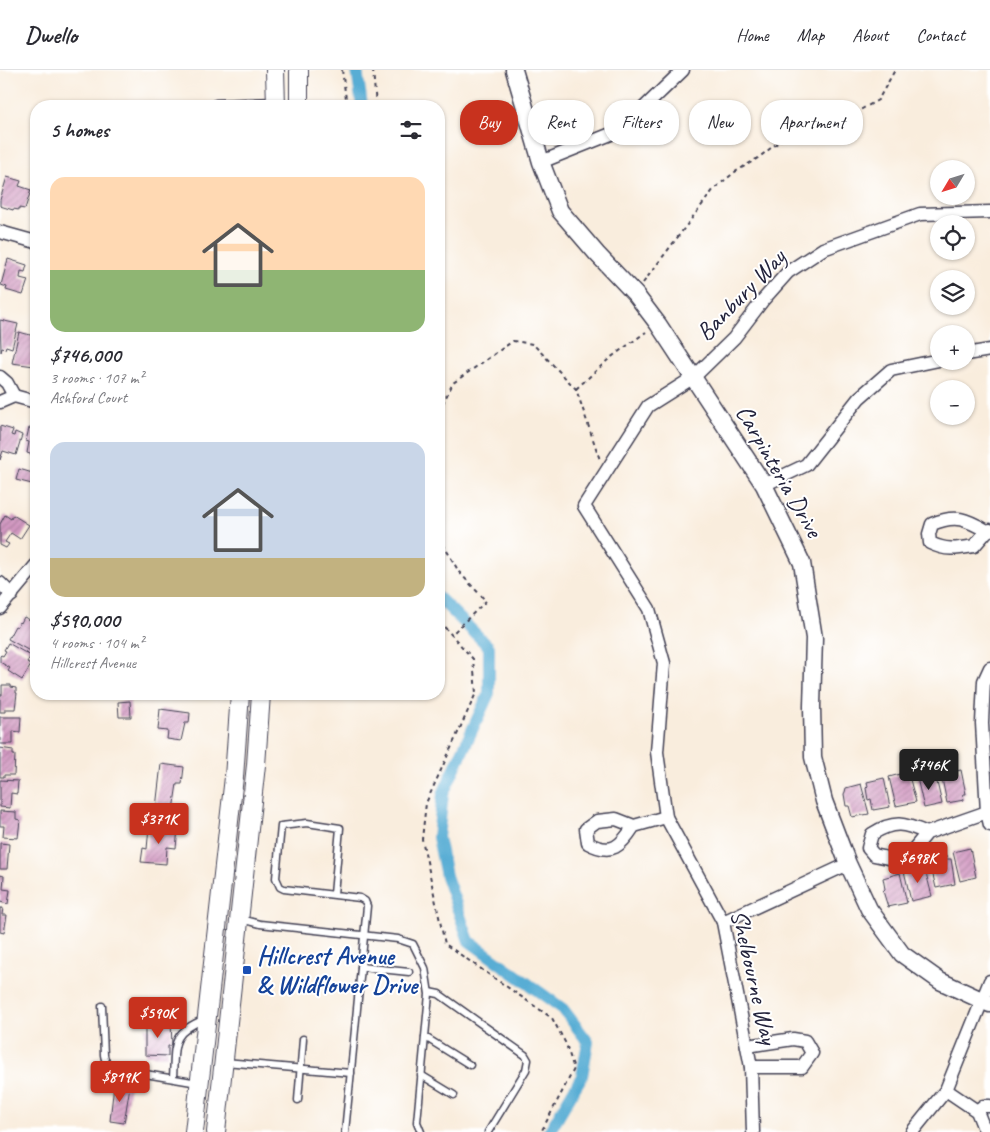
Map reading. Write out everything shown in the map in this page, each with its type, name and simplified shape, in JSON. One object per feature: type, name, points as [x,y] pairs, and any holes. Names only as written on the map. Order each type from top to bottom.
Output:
[{"type":"main road","points":[[275,70],[276,100]]},
{"type":"main road","points":[[299,70],[299,100]]},
{"type":"main road","points":[[194,1132],[239,727],[240,700]]},
{"type":"main road","points":[[216,1132],[261,700]]},
{"type":"main road","points":[[226,840],[230,874],[228,902],[232,911],[239,919]]},
{"type":"street","name":"Carpinteria Drive","points":[[514,70],[541,162],[560,211],[636,295],[658,324],[764,485],[802,563],[814,638],[813,757],[824,801],[848,864],[869,909],[902,954],[940,981],[986,1003]]},
{"type":"street","points":[[541,162],[621,130],[684,70]]},
{"type":"street","name":"Banbury Way","points":[[584,506],[648,406],[694,377],[734,338],[763,300],[788,272],[823,249],[920,214],[990,212]]},
{"type":"street","points":[[0,232],[30,240]]},
{"type":"street","points":[[975,352],[990,350]]},
{"type":"street","points":[[764,485],[806,465],[859,398],[890,370],[930,362]]},
{"type":"street","points":[[0,377],[7,383],[14,396]]},
{"type":"street","points":[[0,402],[14,396],[30,400]]},
{"type":"street","name":"Shelbourne Way","points":[[584,506],[649,609],[664,663],[657,752],[666,817],[723,922],[752,1067],[753,1132]]},
{"type":"street","points":[[0,608],[30,572]]},
{"type":"street","points":[[0,583],[12,594]]},
{"type":"street","points":[[990,668],[984,681],[982,723],[986,812],[990,825]]},
{"type":"street","points":[[927,833],[986,812]]},
{"type":"street","points":[[634,826],[666,817]]},
{"type":"street","points":[[723,922],[848,864]]},
{"type":"street","points":[[912,1132],[946,1090],[986,1003],[990,981]]},
{"type":"street","points":[[747,1046],[793,1039],[805,1041],[812,1053],[802,1067],[752,1067]]},
{"type":"street","points":[[946,1090],[977,1111],[983,1126],[990,1131]]},
{"type":"street","points":[[977,1111],[984,1106],[990,1106]]},
{"type":"lane","points":[[334,894],[340,828],[307,823],[281,826],[276,878],[280,887],[360,898],[365,901],[367,906],[345,1132]]},
{"type":"lane","points":[[239,919],[260,924],[398,939],[413,944],[425,968],[429,992],[417,1122],[420,1132]]},
{"type":"lane","points":[[362,967],[409,972]]},
{"type":"lane","points":[[429,992],[439,994],[525,1055],[528,1060],[526,1070],[488,1132]]},
{"type":"lane","points":[[102,1006],[106,1063],[116,1069],[200,1083]]},
{"type":"lane","points":[[173,1078],[174,1050],[179,1035],[194,1023],[206,1018]]},
{"type":"lane","points":[[425,1037],[470,1065]]},
{"type":"lane","points":[[298,1100],[303,1039]]},
{"type":"lane","points":[[224,1062],[351,1073]]},
{"type":"lane","points":[[421,1075],[454,1095]]},
{"type":"path","points":[[342,70],[346,100]]},
{"type":"path","points":[[373,70],[376,100]]},
{"type":"path","points":[[641,285],[714,189],[735,172],[806,124],[828,115],[862,109],[873,103],[880,97],[895,70]]},
{"type":"path","points":[[576,389],[610,358],[658,324]]},
{"type":"path","points":[[445,400],[453,383],[513,341],[533,344],[576,389],[604,474]]},
{"type":"path","points":[[445,548],[459,572],[486,600],[451,635]]},
{"type":"path","points":[[445,628],[474,659],[476,693],[426,803],[422,839],[445,944],[552,1018],[566,1044],[574,1069],[541,1132]]},
{"type":"building","points":[[7,177],[21,181],[19,186],[30,190],[25,209],[13,210],[0,206]]},
{"type":"building","points":[[8,259],[27,265],[25,272],[21,271],[20,278],[28,280],[23,295],[6,290],[7,287],[1,285]]},
{"type":"building","points":[[0,320],[18,324],[12,348],[6,346],[5,349],[2,348],[1,352]]},
{"type":"building","points":[[19,332],[30,335],[30,365],[12,363]]},
{"type":"building","points":[[0,426],[13,430],[11,435],[14,436],[15,432],[22,435],[16,455],[3,451],[0,460]]},
{"type":"building","points":[[30,428],[30,454],[27,453],[29,442],[26,441]]},
{"type":"building","points":[[19,469],[30,472],[30,484],[16,480]]},
{"type":"building","points":[[5,515],[11,519],[13,515],[29,525],[20,539],[11,533],[5,542],[9,544],[6,548],[0,545],[0,524]]},
{"type":"building","points":[[24,617],[30,620],[30,651],[8,639],[15,626],[17,627]]},
{"type":"building","points":[[8,643],[30,655],[27,662],[30,667],[22,680],[8,671],[10,668],[0,662],[0,656],[3,656],[6,651],[4,650]]},
{"type":"building","points":[[2,685],[11,685],[11,687],[16,688],[15,709],[5,709],[5,712],[0,712]]},
{"type":"building","points":[[130,701],[131,717],[119,717],[118,702]]},
{"type":"building","points":[[160,709],[190,713],[189,723],[185,723],[181,741],[167,739],[168,731],[158,730]]},
{"type":"building","points":[[0,717],[21,717],[20,732],[13,731],[13,744],[0,744]]},
{"type":"building","points":[[0,748],[13,750],[13,755],[15,755],[14,775],[0,777]]},
{"type":"building","points":[[161,764],[184,767],[182,784],[177,784],[173,810],[156,808]]},
{"type":"building","points":[[961,770],[966,794],[963,794],[964,800],[947,803],[941,774]]},
{"type":"building","points":[[908,772],[916,802],[896,806],[889,777]]},
{"type":"building","points":[[932,774],[933,779],[936,778],[942,804],[924,808],[917,778]]},
{"type":"building","points":[[884,778],[890,807],[873,810],[871,799],[868,800],[867,782]]},
{"type":"building","points":[[0,780],[18,781],[17,794],[11,793],[10,808],[0,807]]},
{"type":"building","points":[[861,784],[869,814],[852,817],[849,806],[846,806],[844,794],[846,788]]},
{"type":"building","points":[[0,811],[16,812],[16,819],[20,820],[18,838],[3,837],[4,826],[0,826]]},
{"type":"building","points":[[159,816],[178,818],[177,828],[158,826]]},
{"type":"building","points":[[149,827],[178,829],[176,848],[167,847],[166,864],[141,862],[143,848],[147,849]]},
{"type":"building","points":[[0,843],[9,844],[7,869],[0,869]]},
{"type":"building","points":[[970,848],[976,877],[960,881],[953,852]]},
{"type":"building","points":[[946,855],[947,859],[951,859],[955,884],[936,888],[929,858]]},
{"type":"building","points":[[921,868],[923,873],[926,873],[932,896],[911,901],[904,871]]},
{"type":"building","points":[[900,873],[907,903],[888,907],[883,891],[885,889],[883,878]]},
{"type":"building","points":[[0,875],[4,876],[3,889],[10,890],[8,904],[0,902]]},
{"type":"building","points":[[0,908],[3,908],[2,915],[7,915],[4,933],[0,932]]},
{"type":"building","points":[[152,1021],[171,1021],[172,1046],[168,1046],[168,1056],[145,1055],[145,1028],[152,1028]]},
{"type":"building","points":[[114,1084],[130,1086],[124,1123],[110,1121]]},
{"type":"waterway","points":[[357,70],[361,100]]},
{"type":"waterway","points":[[445,604],[489,647],[489,693],[443,794],[438,837],[446,876],[469,941],[563,1009],[588,1042],[582,1076],[549,1132]]},
{"type":"place","name":"Hillcrest Avenue & Wildflower Drive","points":[[247,970]]}]
